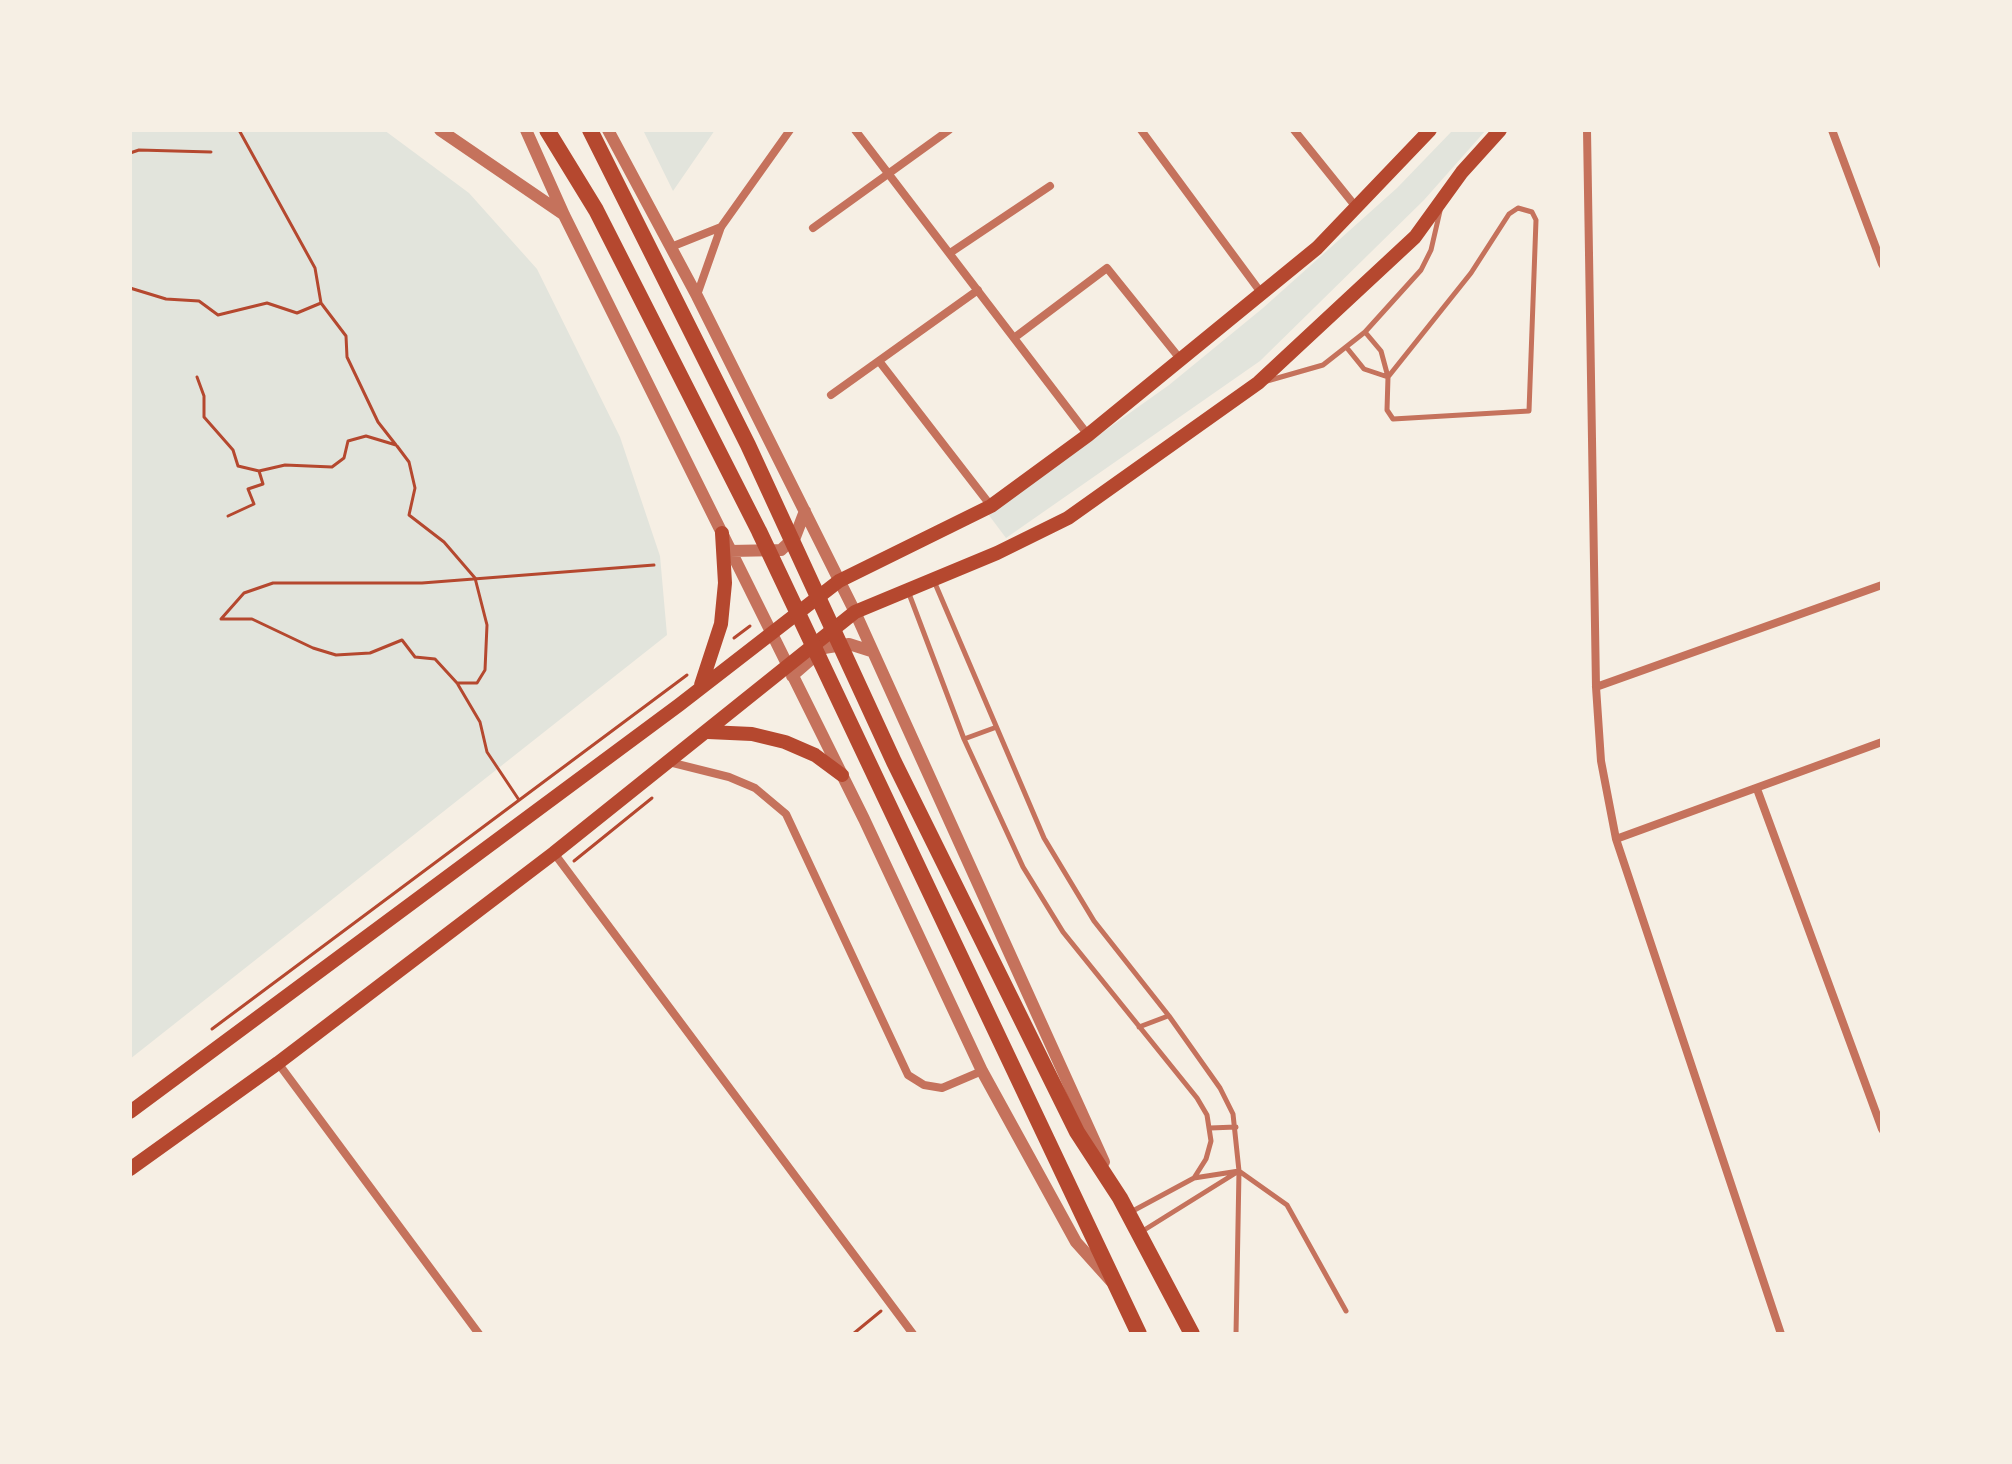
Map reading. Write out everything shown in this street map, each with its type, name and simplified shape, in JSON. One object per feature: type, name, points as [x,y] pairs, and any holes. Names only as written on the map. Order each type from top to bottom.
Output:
[{"type":"main road","points":[[547,130],[596,210],[759,531],[1139,1334]]},
{"type":"main road","points":[[590,130],[748,445],[894,762],[1077,1132],[1120,1198],[1192,1334]]},
{"type":"main road","points":[[130,1112],[839,581],[991,506],[1088,435],[1317,248],[1430,130]]},
{"type":"main road","points":[[130,1169],[278,1063],[668,762],[790,672],[855,612],[1068,518],[1258,383],[1379,274],[1442,203],[1462,172],[1500,130]]},
{"type":"main road","points":[[698,689],[713,654],[724,593],[722,533]]},
{"type":"main road","points":[[708,732],[752,734],[785,742],[815,755],[842,775]]},
{"type":"street","points":[[440,130],[564,215]]},
{"type":"street","points":[[526,130],[564,215],[842,775],[982,1071],[1076,1242],[1114,1283]]},
{"type":"street","points":[[608,130],[697,296],[855,612],[1120,1198]]},
{"type":"street","points":[[697,296],[721,227],[790,130]]},
{"type":"street","points":[[855,130],[1088,435]]},
{"type":"street","points":[[813,228],[949,130]]},
{"type":"street","points":[[1141,130],[1263,295]]},
{"type":"street","points":[[1294,130],[1356,207]]},
{"type":"street","points":[[1587,130],[1596,687],[1601,761],[1616,839],[1781,1334]]},
{"type":"street","points":[[1832,130],[1882,264]]},
{"type":"street","points":[[950,253],[1050,186]]},
{"type":"street","points":[[671,247],[721,227]]},
{"type":"street","points":[[1014,338],[1107,268],[1181,360]]},
{"type":"street","points":[[831,395],[978,290]]},
{"type":"street","points":[[879,361],[991,506]]},
{"type":"street","points":[[730,551],[781,550],[795,537],[805,511]]},
{"type":"street","points":[[1596,687],[1882,585]]},
{"type":"street","points":[[790,672],[824,648],[849,644],[871,651]]},
{"type":"street","points":[[1616,839],[1882,742]]},
{"type":"street","points":[[668,762],[742,782],[768,796],[786,814],[908,1075],[924,1085],[942,1088],[982,1071]]},
{"type":"street","points":[[1757,789],[1882,1129]]},
{"type":"street","points":[[554,853],[913,1334]]},
{"type":"street","points":[[278,1063],[479,1334]]},
{"type":"lane","points":[[1258,383],[1290,377],[1323,365],[1365,332],[1421,270],[1431,250],[1442,203]]},
{"type":"lane","points":[[1365,332],[1381,351],[1388,377],[1387,410],[1393,419],[1529,411],[1536,220],[1532,212],[1518,208],[1509,214],[1471,273],[1388,377]]},
{"type":"lane","points":[[1347,348],[1364,369],[1388,377]]},
{"type":"lane","points":[[933,579],[1026,801],[1066,874],[1094,921],[1169,1016],[1220,1088],[1236,1127],[1239,1171],[1236,1334]]},
{"type":"lane","points":[[908,590],[964,739],[1023,867],[1063,932],[1197,1098],[1210,1128],[1206,1159],[1194,1178]]},
{"type":"lane","points":[[964,739],[994,728]]},
{"type":"lane","points":[[1139,1027],[1169,1016]]},
{"type":"lane","points":[[1210,1128],[1236,1127]]},
{"type":"lane","points":[[1139,1232],[1239,1171]]},
{"type":"lane","points":[[1128,1214],[1194,1178],[1239,1171],[1287,1205],[1346,1311]]},
{"type":"path","points":[[239,130],[315,268],[321,303],[346,336],[347,357],[378,422],[409,462],[415,488],[409,515],[444,542],[475,578],[487,625],[485,670],[477,683],[457,683]]},
{"type":"path","points":[[130,153],[139,150],[211,152]]},
{"type":"path","points":[[130,288],[166,299],[199,301],[218,315],[267,303],[297,313],[321,303]]},
{"type":"path","points":[[197,377],[204,396],[204,417],[233,450],[238,466],[259,471],[285,465],[332,467],[344,458],[348,441],[366,436],[396,445]]},
{"type":"path","points":[[228,516],[254,504],[248,489],[263,484],[259,471]]},
{"type":"path","points":[[519,800],[487,752],[480,722],[457,683],[435,659],[415,657],[402,640],[370,653],[336,655],[299,643],[252,619],[221,619],[244,593],[273,583],[422,583],[654,565]]},
{"type":"path","points":[[205,1034],[763,617]]},
{"type":"path","points":[[853,1334],[890,1303]]},
{"type":"shaded area","points":[[130,130],[384,130],[469,193],[537,269],[620,437],[660,556],[667,635],[130,1059]]},
{"type":"shaded area","points":[[643,130],[715,130],[673,191]]},
{"type":"shaded area","points":[[1453,130],[1486,130],[1424,200],[1260,361],[1006,538],[988,514],[1169,385],[1263,308],[1397,188]]}]
